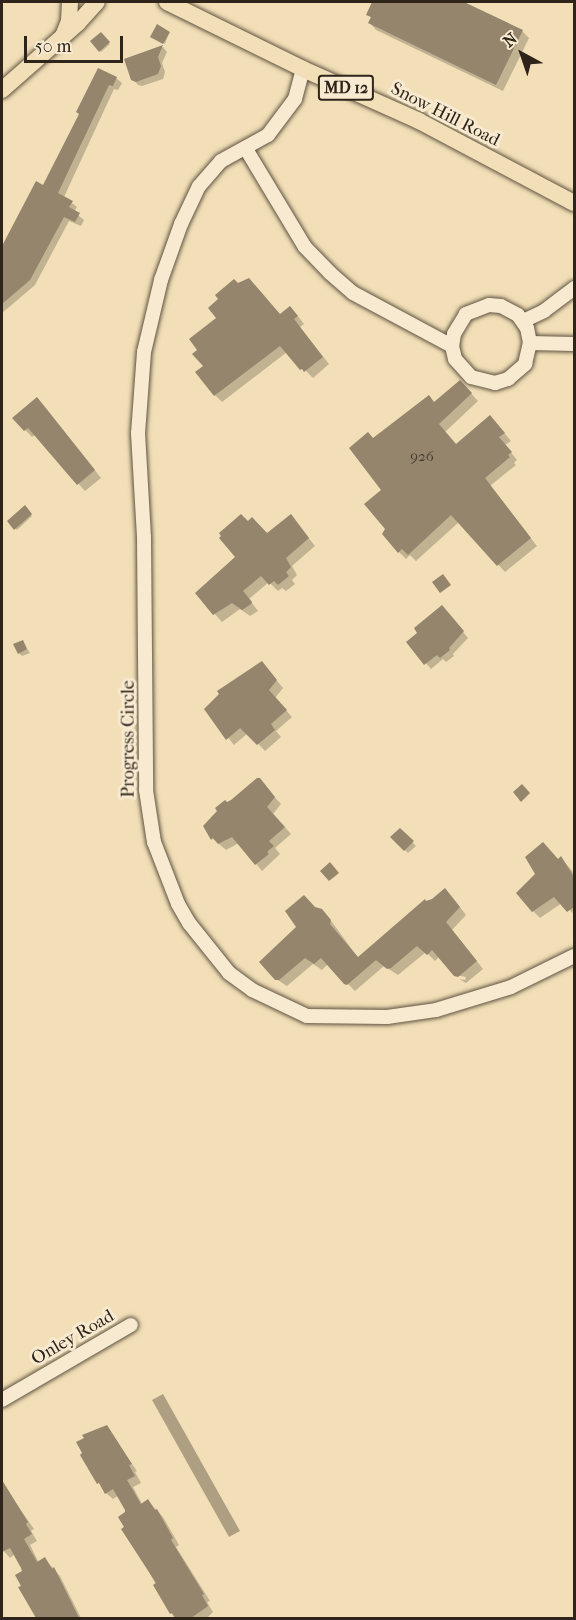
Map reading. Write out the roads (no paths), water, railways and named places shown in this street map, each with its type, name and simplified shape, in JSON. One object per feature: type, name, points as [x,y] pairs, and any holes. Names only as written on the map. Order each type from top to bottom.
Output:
[{"type":"main road","points":[[63,36],[69,21],[70,2]]},
{"type":"main road","points":[[2,90],[63,36],[97,2]]},
{"type":"main road","name":"Snow Hill Road","points":[[167,2],[303,69],[419,121],[574,203]]},
{"type":"street","name":"Progress Circle","points":[[303,69],[295,99],[268,135],[221,161],[199,186],[181,224],[160,280],[144,352],[138,432],[144,538],[146,790],[152,830],[166,876],[189,923],[230,973],[252,990],[307,1016],[387,1017],[436,1010],[512,987],[574,956]]},
{"type":"street","points":[[246,149],[305,248],[330,273],[354,293],[453,346]]},
{"type":"street","points":[[523,321],[544,311],[574,288]]},
{"type":"street","points":[[501,306],[512,311],[523,321],[530,343],[525,364],[517,373],[495,383],[471,377],[458,364],[453,346],[459,323],[477,308],[501,306]]},
{"type":"street","points":[[530,343],[574,344]]},
{"type":"street","name":"Onley Road","points":[[2,1400],[131,1325]]}]
